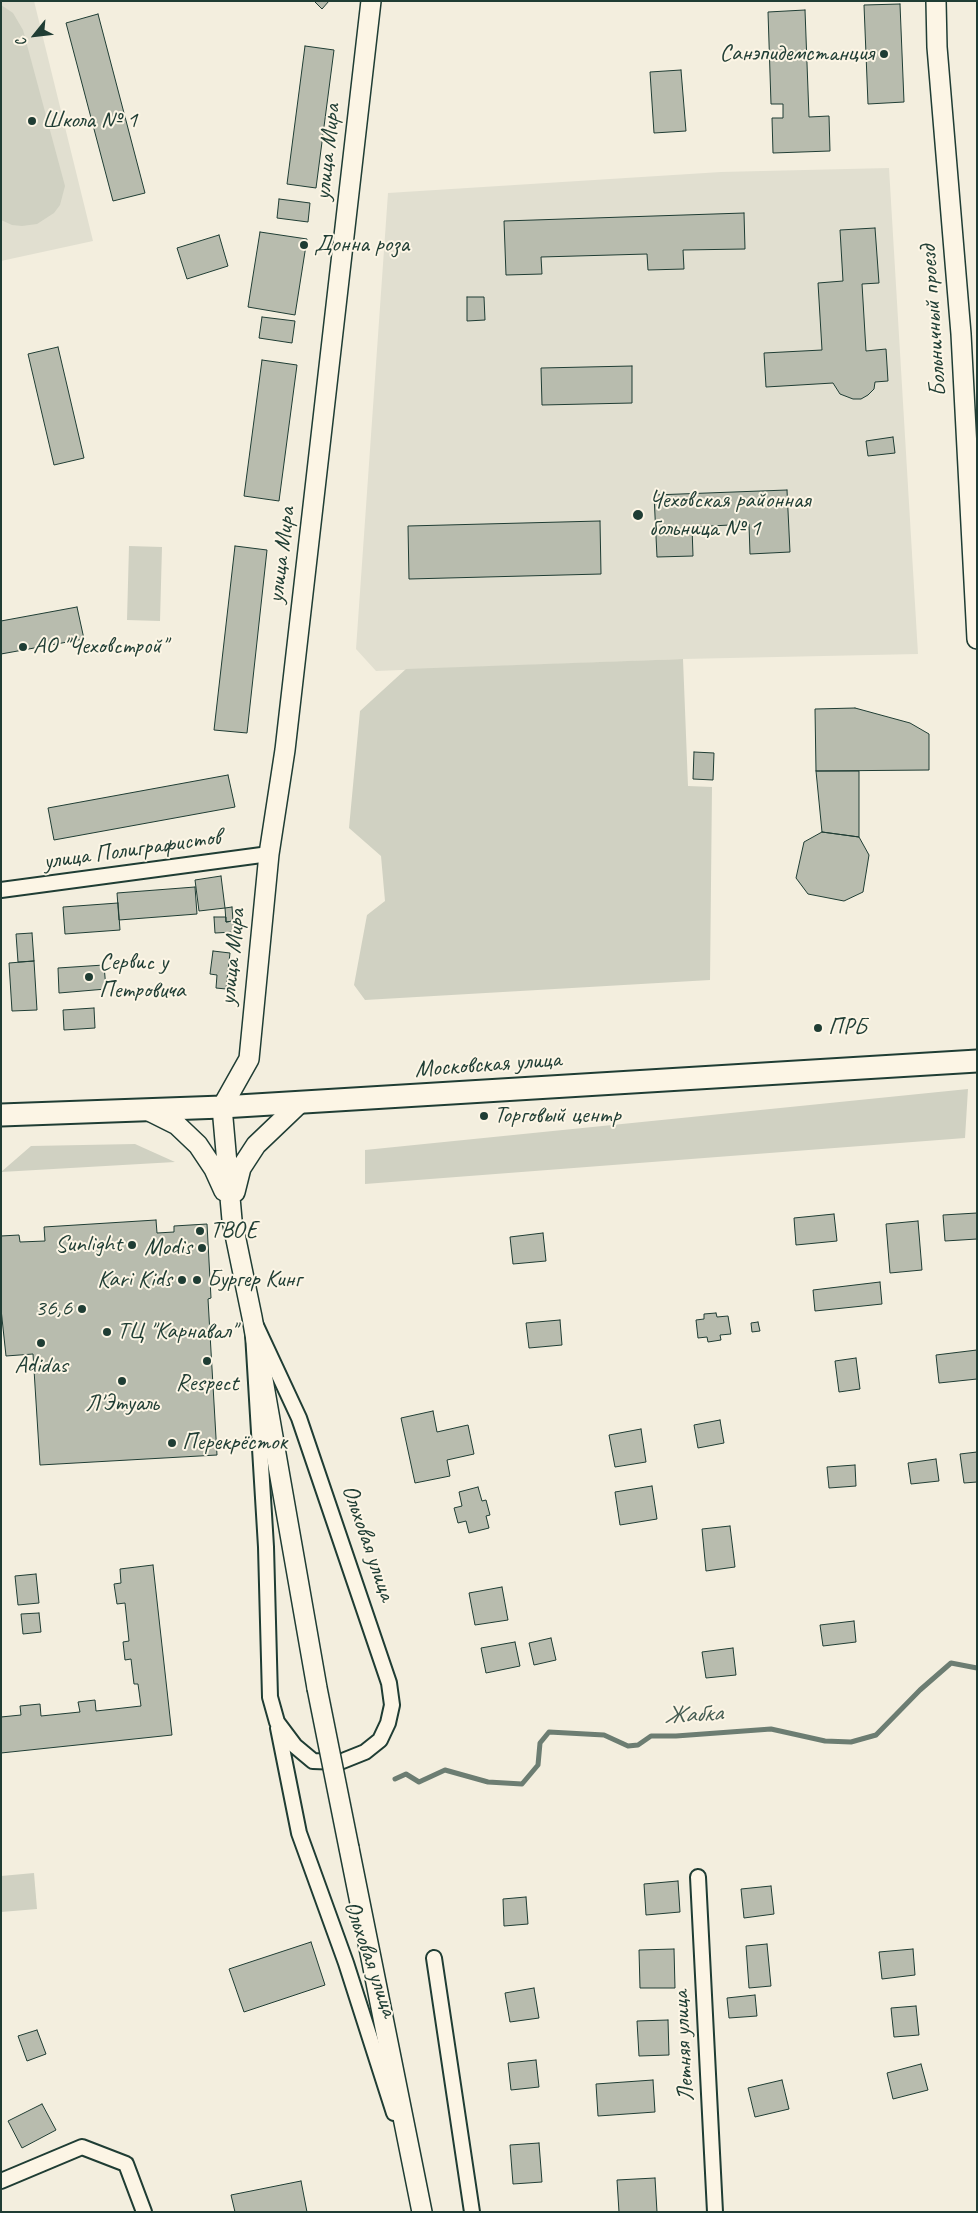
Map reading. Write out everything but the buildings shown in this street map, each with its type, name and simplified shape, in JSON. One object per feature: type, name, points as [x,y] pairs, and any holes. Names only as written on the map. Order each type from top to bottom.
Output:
[{"type":"main road","name":"Московская улица","points":[[1,1115],[300,1103],[977,1061]]},
{"type":"street","name":"улица Мира","points":[[222,1107],[249,1059],[269,854],[285,750],[371,1]]},
{"type":"street","name":"Больничный проезд","points":[[936,1],[938,57],[961,334],[977,639]]},
{"type":"street","name":"улица Полиграфистов","points":[[1,890],[269,854]]},
{"type":"street","points":[[231,1208],[241,1168],[256,1145],[300,1103]]},
{"type":"street","name":"Ольховая улица","points":[[222,1107],[231,1208],[252,1316],[316,1688],[422,2212]]},
{"type":"street","points":[[147,1110],[177,1125],[198,1145],[214,1169],[231,1208]]},
{"type":"street","name":"Ольховая улица","points":[[252,1316],[265,1539],[270,1697],[277,1722],[299,1833],[349,1972],[392,2104],[422,2212]]},
{"type":"street","name":"Ольховая улица","points":[[252,1316],[299,1418],[390,1683],[392,1705],[388,1724],[380,1740],[365,1752],[340,1762],[313,1761],[295,1746],[277,1722]]},
{"type":"street","name":"Летняя улица","points":[[698,1877],[715,2212]]},
{"type":"street","points":[[434,1958],[472,2212]]},
{"type":"street","points":[[1,2181],[82,2147],[126,2164],[144,2212]]},
{"type":"shaded area","name":"Школа № 1","points":[[1,1],[34,1],[93,241],[1,261]]},
{"type":"shaded area","points":[[1,5],[13,13],[23,30],[65,186],[60,205],[54,213],[37,224],[22,226],[12,225],[1,220]]},
{"type":"shaded area","name":"Чеховская районная больница № 1","points":[[889,168],[918,654],[683,659],[376,671],[356,649],[388,193],[721,172]]},
{"type":"shaded area","points":[[129,546],[162,547],[160,621],[127,620]]},
{"type":"shaded area","points":[[683,659],[688,786],[712,787],[710,980],[365,1000],[354,985],[367,915],[385,901],[381,856],[349,828],[360,711],[406,669]]},
{"type":"shaded area","points":[[968,1089],[965,1138],[365,1184],[365,1150]]},
{"type":"shaded area","points":[[135,1144],[175,1162],[1,1172],[31,1146]]},
{"type":"shaded area","points":[[34,1873],[37,1909],[1,1912],[1,1876]]},
{"type":"waterway","name":"Жабка","points":[[395,1779],[406,1774],[419,1782],[445,1770],[488,1782],[522,1784],[538,1765],[540,1743],[549,1732],[604,1735],[628,1746],[638,1745],[651,1736],[771,1729],[825,1741],[851,1742],[876,1735],[920,1690],[951,1663],[977,1668]]},
{"type":"place","name":"Санэпидемстанция","points":[[884,54]]},
{"type":"place","name":"Школа № 1","points":[[32,121]]},
{"type":"place","name":"Донна роза","points":[[304,245]]},
{"type":"place","name":"Чеховская районная больница № 1","points":[[638,515]]},
{"type":"place","name":"АО \"Чеховстрой\"","points":[[23,647]]},
{"type":"place","name":"Сервис у Петровича","points":[[89,977]]},
{"type":"place","name":"ПРБ","points":[[818,1028]]},
{"type":"place","name":"Торговый центр","points":[[484,1116]]},
{"type":"place","name":"ТВОЕ","points":[[200,1231]]},
{"type":"place","name":"Sunlight","points":[[132,1245]]},
{"type":"place","name":"Modis","points":[[202,1248]]},
{"type":"place","name":"Kari Kids","points":[[182,1280]]},
{"type":"place","name":"Бургер Кинг","points":[[197,1280]]},
{"type":"place","name":"36,6","points":[[82,1309]]},
{"type":"place","name":"ТЦ \"Карнавал\"","points":[[107,1332]]},
{"type":"place","name":"Adidas","points":[[41,1343]]},
{"type":"place","name":"Respect","points":[[207,1361]]},
{"type":"place","name":"Л'Этуаль","points":[[122,1381]]},
{"type":"place","name":"Перекрёсток","points":[[172,1443]]}]
